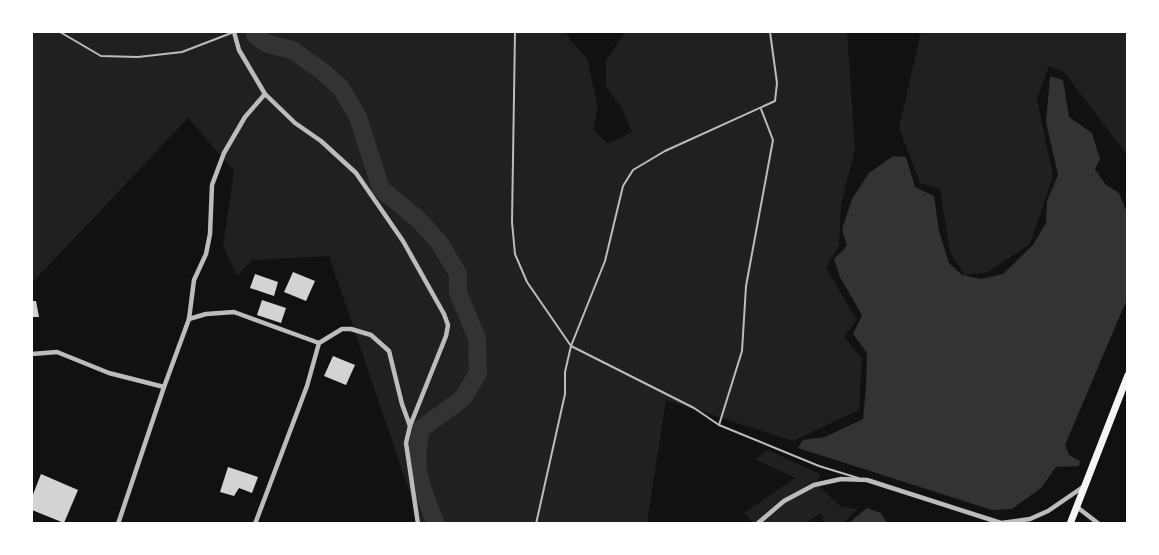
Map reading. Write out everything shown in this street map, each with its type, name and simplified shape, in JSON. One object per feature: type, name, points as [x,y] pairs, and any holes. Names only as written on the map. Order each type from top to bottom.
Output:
[{"type":"main road","points":[[1070,524],[1128,375]]},
{"type":"street","points":[[234,32],[239,50],[265,94],[295,123],[321,141],[356,173],[403,241],[444,314],[448,325],[447,336],[410,426],[406,443],[418,524]]},
{"type":"street","points":[[118,524],[189,319],[194,280],[206,254],[210,234],[212,185],[224,153],[245,117],[265,94]]},
{"type":"street","points":[[189,319],[206,314],[234,312],[319,343]]},
{"type":"street","points":[[255,524],[307,386],[319,343],[342,329],[351,329],[371,335],[389,351],[410,426]]},
{"type":"street","points":[[32,354],[57,352],[109,373],[164,387]]},
{"type":"street","points":[[757,524],[784,501],[814,485],[841,479],[867,480],[1001,523],[1028,521],[1048,512],[1085,486]]},
{"type":"street","points":[[1077,507],[1100,524]]},
{"type":"lane","points":[[60,32],[101,56],[138,57],[182,52],[234,32]]},
{"type":"lane","points":[[515,32],[512,222],[514,254],[527,282],[571,346],[694,408],[719,425],[819,466],[867,480]]},
{"type":"lane","points":[[536,524],[565,394],[564,372],[571,346],[605,261],[623,186],[633,170],[665,151],[775,101],[777,83],[770,32]]},
{"type":"lane","points":[[719,425],[742,351],[746,286],[773,140],[761,109]]},
{"type":"shaded area","points":[[32,32],[566,32],[570,40],[587,58],[598,107],[593,129],[608,144],[632,132],[621,107],[606,87],[606,60],[625,32],[847,32],[855,149],[841,204],[839,245],[826,268],[857,320],[844,336],[862,359],[859,410],[793,441],[666,400],[647,523],[415,523],[417,514],[329,256],[252,260],[237,276],[223,246],[234,171],[188,118],[32,283]]},
{"type":"shaded area","points":[[921,32],[1127,32],[1127,155],[1064,72],[1049,66],[1037,99],[1053,176],[1030,244],[988,272],[965,275],[950,253],[940,189],[920,183],[899,128]]},
{"type":"shaded area","points":[[1050,76],[1063,80],[1069,117],[1092,133],[1100,159],[1095,169],[1106,185],[1119,193],[1127,213],[1127,299],[1065,445],[1069,455],[1080,461],[1079,466],[1056,467],[1041,488],[1012,509],[992,510],[798,448],[803,440],[825,437],[863,419],[867,353],[853,334],[862,315],[840,277],[834,259],[847,246],[842,229],[852,199],[869,173],[893,156],[906,157],[915,187],[934,196],[939,231],[949,263],[962,275],[981,279],[1003,274],[1033,245],[1046,223],[1047,201],[1058,175],[1046,122]]},
{"type":"shaded area","points":[[768,450],[820,474],[817,484],[840,506],[857,509],[843,524],[824,523],[821,513],[806,523],[754,523],[744,513],[795,478],[755,459]]},
{"type":"shaded area","points":[[867,508],[881,513],[887,523],[849,523]]},
{"type":"building","points":[[293,272],[315,281],[306,301],[284,292]]},
{"type":"building","points":[[255,274],[278,282],[274,296],[250,288]]},
{"type":"building","points":[[262,300],[286,308],[281,323],[257,315]]},
{"type":"building","points":[[32,301],[36,301],[39,317],[32,317]]},
{"type":"building","points":[[333,356],[355,365],[346,385],[324,376]]},
{"type":"building","points":[[228,467],[258,477],[252,493],[239,488],[234,496],[220,492]]},
{"type":"building","points":[[41,474],[78,490],[64,523],[32,510],[32,497]]},
{"type":"waterway","points":[[255,32],[255,35],[268,44],[292,50],[341,88],[358,117],[381,189],[418,219],[439,242],[458,274],[458,293],[477,338],[478,373],[463,398],[421,429],[418,443],[418,467],[426,499],[436,524]]}]
